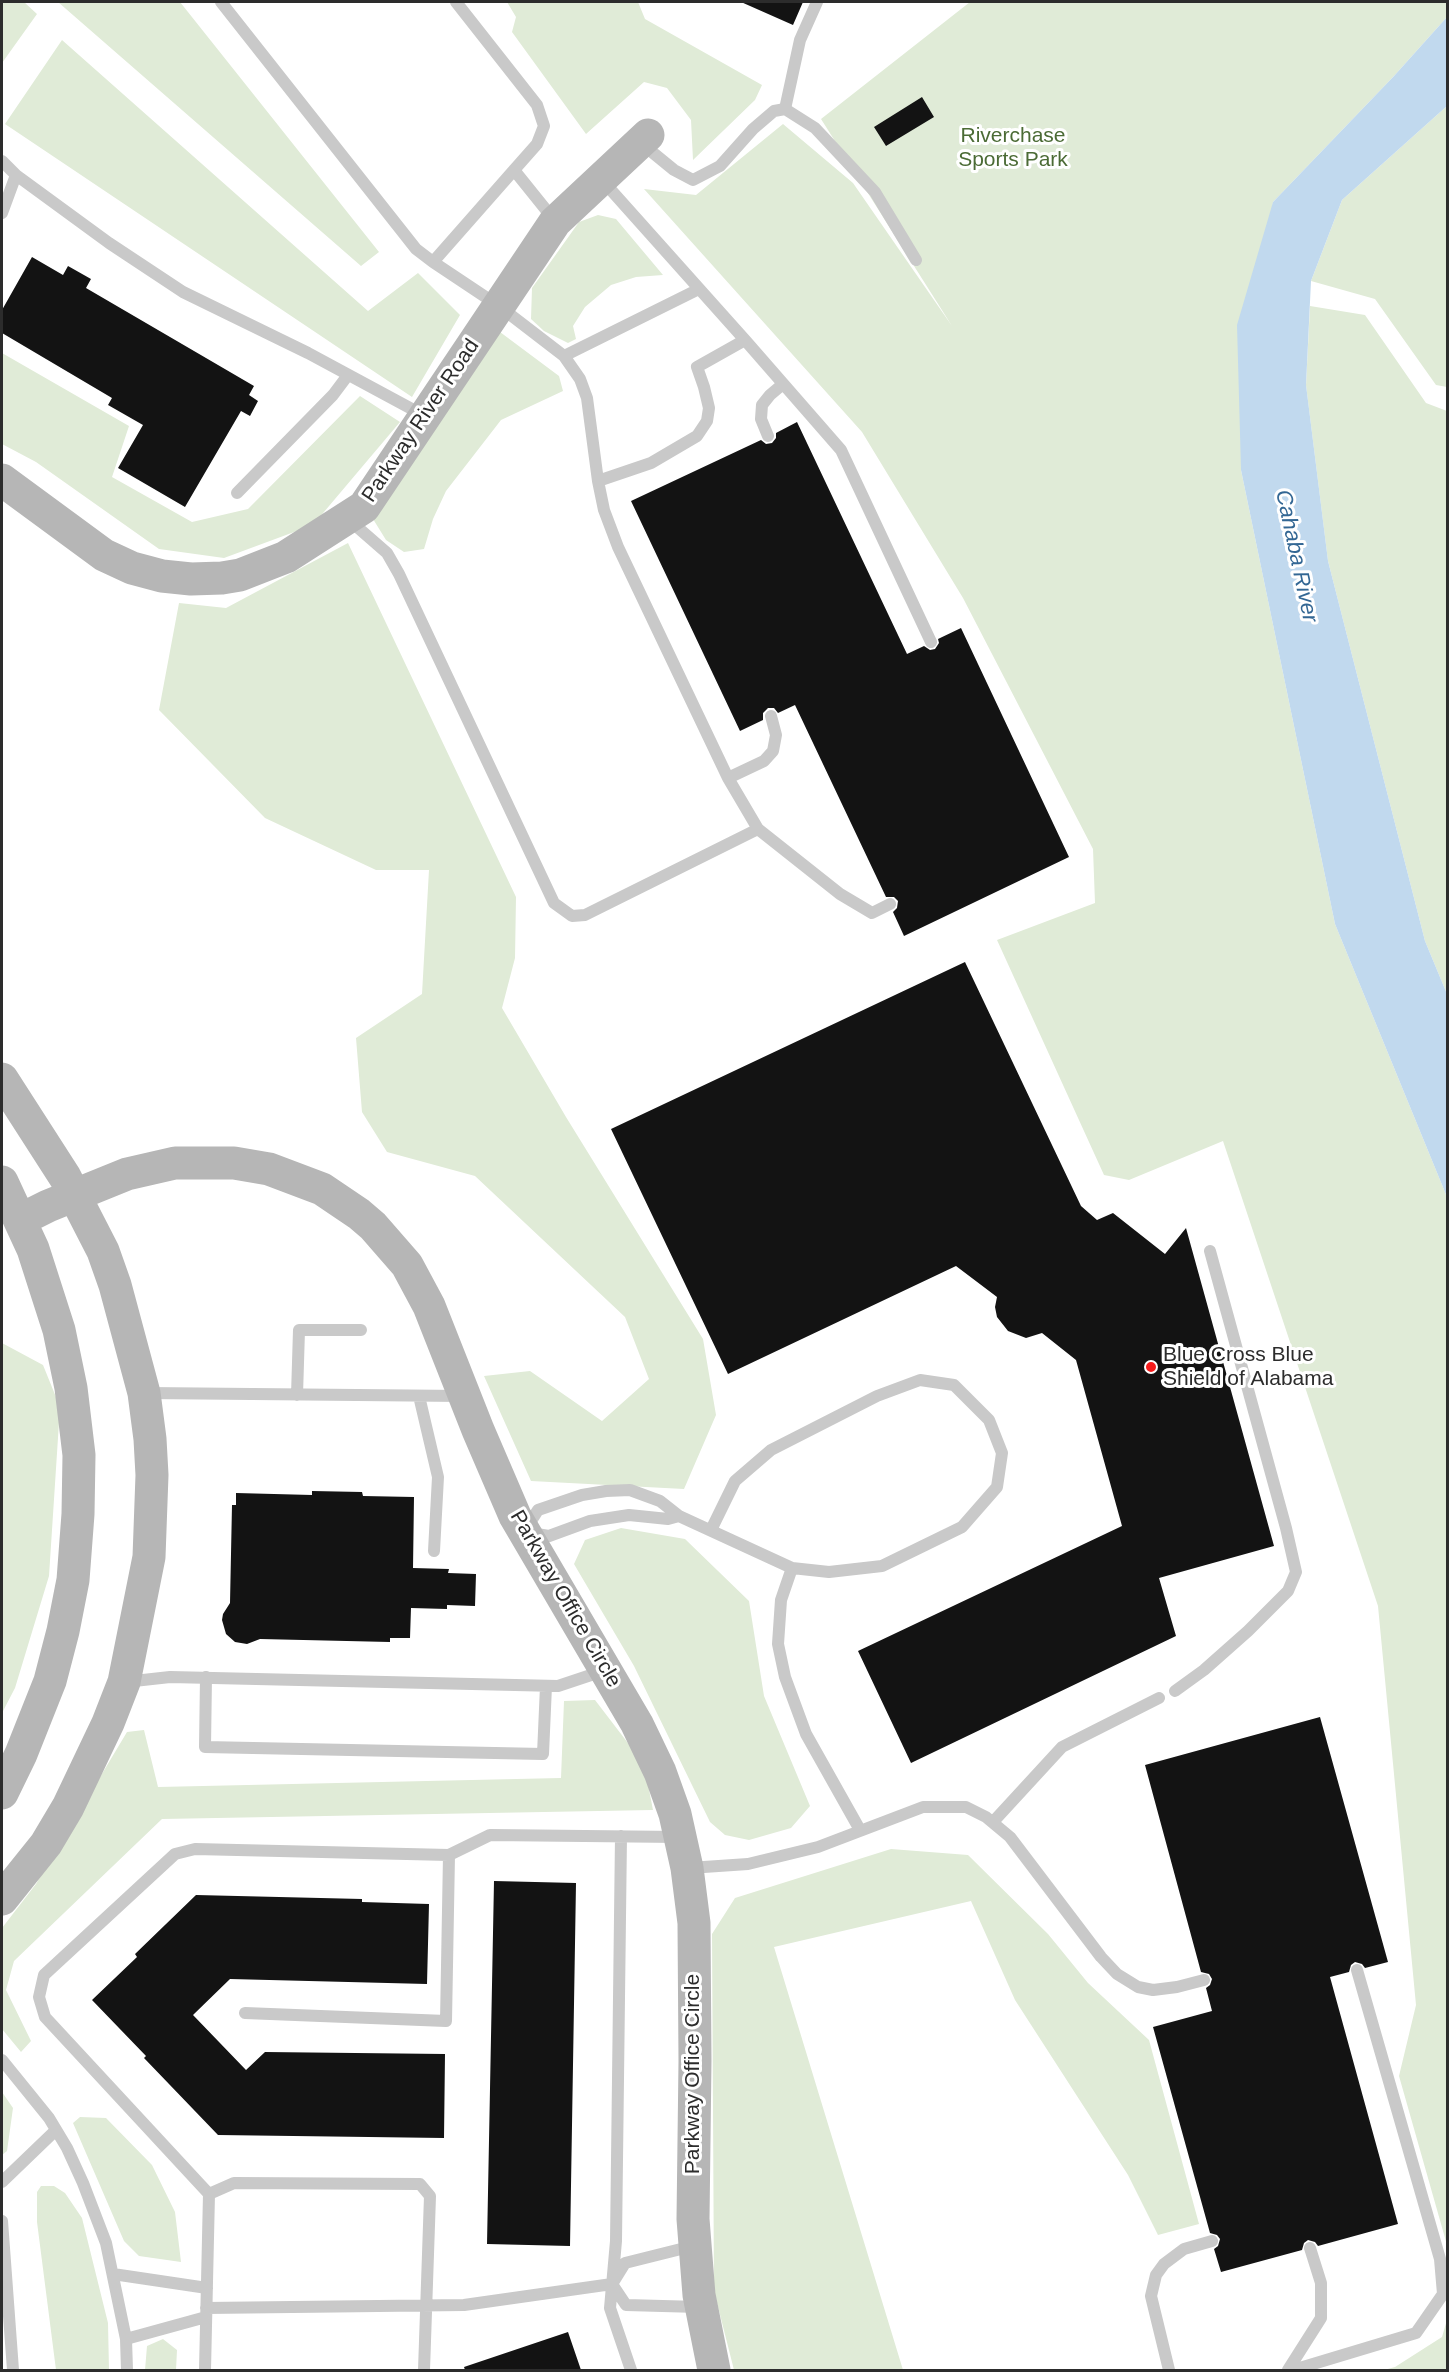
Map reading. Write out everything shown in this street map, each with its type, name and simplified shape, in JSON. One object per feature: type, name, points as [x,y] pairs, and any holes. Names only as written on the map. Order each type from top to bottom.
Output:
[{"type":"street","name":"Parkway River Road","points":[[2,480],[104,555],[132,568],[162,576],[222,578],[240,575],[286,557],[364,507],[555,222],[644,139]]},
{"type":"street","points":[[2,1079],[75,1195],[103,1251],[115,1285],[144,1393],[152,1466],[151,1526],[143,1592],[124,1682],[108,1723],[68,1807],[46,1844],[2,1899]]},
{"type":"street","name":"Parkway Office Circle","points":[[20,1220],[127,1174],[175,1163],[211,1161],[269,1169],[322,1189],[366,1220],[407,1265],[429,1306],[515,1516],[637,1724],[660,1772],[675,1814],[687,1868],[694,1923],[694,2246],[701,2307],[714,2370]]},
{"type":"street","points":[[2,1182],[33,1249],[59,1330],[71,1388],[79,1455],[78,1514],[73,1580],[63,1631],[50,1681],[21,1754],[2,1793]]},
{"type":"lane","points":[[221,2],[416,249],[499,306],[564,356],[580,379],[587,398],[604,510],[618,547],[728,778],[758,829],[840,894],[872,913],[890,904]]},
{"type":"lane","points":[[433,262],[537,144],[544,126],[537,105],[456,2]]},
{"type":"lane","points":[[785,109],[800,40],[817,2]]},
{"type":"lane","points":[[644,139],[674,170],[693,180],[720,166],[767,117],[774,111],[785,109],[815,128],[874,192],[916,260]]},
{"type":"lane","points":[[2,161],[16,175],[109,243],[183,292],[425,416]]},
{"type":"lane","points":[[514,170],[555,222]]},
{"type":"lane","points":[[2,213],[16,175]]},
{"type":"lane","points":[[602,179],[841,450],[931,642]]},
{"type":"lane","points":[[564,356],[699,290]]},
{"type":"lane","points":[[598,481],[651,463],[697,436],[707,421],[709,408],[696,367],[745,340]]},
{"type":"lane","points":[[237,493],[333,394],[348,375]]},
{"type":"lane","points":[[768,436],[761,419],[762,405],[783,384]]},
{"type":"lane","points":[[347,518],[387,553],[399,574],[554,903],[572,916],[585,915],[758,829]]},
{"type":"lane","points":[[728,778],[764,761],[773,751],[776,735],[771,716]]},
{"type":"lane","points":[[1175,1691],[1204,1670],[1248,1631],[1288,1591],[1296,1572],[1210,1251]]},
{"type":"lane","points":[[297,1395],[298,1330],[361,1330]]},
{"type":"lane","points":[[679,1516],[668,1519],[629,1515],[590,1521],[549,1536],[524,1532],[538,1510],[582,1495],[630,1490],[660,1501],[679,1516],[792,1568],[829,1572],[882,1566],[962,1527],[997,1487],[1002,1453],[989,1419],[954,1385],[920,1380],[877,1396],[771,1449],[735,1481],[711,1530]]},
{"type":"lane","points":[[144,1393],[464,1396]]},
{"type":"lane","points":[[419,1396],[438,1477],[434,1551]]},
{"type":"lane","points":[[792,1568],[781,1600],[778,1644],[785,1677],[806,1734],[860,1830]]},
{"type":"lane","points":[[124,1682],[170,1677],[206,1677],[558,1686],[605,1670]]},
{"type":"lane","points":[[206,1677],[205,1747],[543,1754],[546,1686]]},
{"type":"lane","points":[[993,1822],[1062,1747],[1159,1698]]},
{"type":"lane","points":[[687,1868],[748,1864],[818,1847],[924,1807],[966,1808],[993,1822],[1010,1837],[1101,1957],[1117,1974],[1138,1987],[1153,1990],[1204,1980]]},
{"type":"lane","points":[[205,2370],[209,2194],[45,2018],[39,1997],[44,1975],[175,1854],[195,1849],[449,1855],[490,1835],[680,1837]]},
{"type":"lane","points":[[621,1836],[616,2241],[610,2308],[631,2370]]},
{"type":"lane","points":[[245,2013],[446,2021],[449,1855]]},
{"type":"lane","points":[[1293,2370],[1416,2333],[1443,2294],[1440,2259],[1357,1970]]},
{"type":"lane","points":[[2,2060],[31,2093],[56,2130],[83,2183],[106,2243],[126,2339],[127,2370]]},
{"type":"lane","points":[[2,2182],[56,2130]]},
{"type":"lane","points":[[209,2194],[234,2183],[420,2184],[430,2196],[424,2370]]},
{"type":"lane","points":[[2,2221],[13,2370]]},
{"type":"lane","points":[[1169,2370],[1151,2296],[1156,2275],[1164,2264],[1184,2249],[1212,2241]]},
{"type":"lane","points":[[612,2284],[625,2263],[694,2246]]},
{"type":"lane","points":[[1288,2370],[1321,2318],[1321,2283],[1310,2248]]},
{"type":"lane","points":[[113,2274],[207,2288]]},
{"type":"lane","points":[[612,2284],[626,2305],[701,2307]]},
{"type":"lane","points":[[126,2339],[206,2312],[464,2305],[612,2284]]},
{"type":"green space","points":[[2,2],[24,2],[37,14],[2,63]]},
{"type":"green space","points":[[58,2],[180,2],[379,252],[361,266]]},
{"type":"green space","points":[[507,2],[638,2],[645,19],[762,85],[755,100],[693,160],[691,120],[667,88],[644,82],[586,134],[512,32],[516,17]]},
{"type":"green space","name":"Riverchase Sports Park","points":[[970,2],[1447,2],[1447,17],[1394,76],[1273,202],[1241,470],[1335,924],[1447,1197],[1447,2245],[1399,2076],[1416,2005],[1378,1606],[1223,1141],[1129,1180],[1104,1175],[997,940],[1095,903],[1093,849],[963,598],[862,432],[644,189],[696,195],[783,124],[853,183],[952,326],[821,119]]},
{"type":"green space","points":[[62,40],[368,311],[418,273],[460,315],[412,397],[5,124]]},
{"type":"green space","points":[[1447,106],[1447,387],[1436,385],[1375,299],[1311,281],[1342,200]]},
{"type":"green space","points":[[598,215],[616,219],[663,275],[636,277],[611,285],[585,307],[573,326],[576,339],[568,343],[544,331],[531,319],[532,288],[579,222]]},
{"type":"green space","points":[[1310,306],[1365,315],[1426,403],[1447,411],[1447,994],[1425,941],[1328,561],[1306,385]]},
{"type":"green space","points":[[500,332],[559,376],[563,391],[501,420],[446,491],[433,519],[424,549],[404,552],[386,540],[373,519]]},
{"type":"green space","points":[[2,353],[129,426],[112,477],[192,522],[248,509],[360,396],[400,422],[313,525],[224,558],[159,549],[36,462],[2,444]]},
{"type":"green space","points":[[348,543],[516,897],[515,958],[502,1008],[566,1117],[703,1339],[716,1415],[684,1489],[531,1481],[484,1376],[530,1371],[602,1421],[649,1379],[625,1317],[475,1176],[387,1152],[362,1112],[356,1038],[422,994],[429,870],[376,870],[265,818],[159,710],[179,603],[226,608]]},
{"type":"green space","points":[[2,1343],[43,1365],[60,1407],[49,1576],[15,1688],[2,1713]]},
{"type":"green space","points":[[621,1528],[685,1539],[749,1601],[764,1696],[810,1806],[791,1828],[749,1840],[725,1835],[710,1822],[634,1666],[574,1564],[585,1540]]},
{"type":"green space","points":[[595,1700],[644,1764],[653,1810],[162,1819],[14,1961],[6,1990],[31,2041],[21,2052],[2,2029],[2,1928],[36,1884],[127,1732],[144,1730],[158,1787],[561,1778],[564,1701]]},
{"type":"green space","points":[[891,1849],[968,1855],[1048,1934],[1088,1983],[1149,2040],[1199,2224],[1158,2235],[1128,2175],[1015,2000],[971,1901],[774,1947],[903,2370],[734,2370],[714,2291],[712,1934],[735,1898]]},
{"type":"green space","points":[[2,2092],[13,2108],[7,2151],[2,2155]]},
{"type":"green space","points":[[80,2117],[106,2118],[152,2165],[175,2212],[181,2262],[139,2256],[124,2241],[73,2123]]},
{"type":"green space","points":[[41,2186],[54,2186],[65,2193],[82,2218],[108,2323],[109,2370],[56,2370],[37,2222],[37,2192]]},
{"type":"green space","points":[[1447,2320],[1447,2370],[1384,2370],[1395,2367],[1442,2337]]},
{"type":"green space","points":[[163,2339],[177,2350],[176,2370],[145,2370],[147,2346]]},
{"type":"water","name":"Cahaba River","points":[[1447,17],[1447,106],[1342,200],[1311,281],[1306,385],[1328,561],[1425,941],[1447,994],[1447,1197],[1335,924],[1241,470],[1237,325],[1273,202],[1394,76]]},
{"type":"building","points":[[741,2],[803,2],[793,25]]},
{"type":"building","points":[[922,97],[934,117],[886,146],[874,127]]},
{"type":"building","points":[[32,257],[63,275],[68,266],[91,279],[86,288],[254,386],[249,395],[258,401],[250,416],[241,411],[185,507],[118,468],[143,425],[108,405],[112,398],[2,333],[2,310]]},
{"type":"building","points":[[797,422],[907,654],[924,646],[930,650],[935,649],[939,643],[938,639],[961,628],[1069,857],[904,936],[893,912],[897,908],[898,901],[894,897],[886,897],[795,705],[778,713],[774,708],[768,708],[763,713],[763,720],[740,731],[631,501],[761,440],[766,444],[772,443],[776,438],[776,433]]},
{"type":"building","name":"Blue Cross Blue Shield of Alabama","points":[[965,962],[1081,1206],[1097,1220],[1113,1213],[1165,1254],[1186,1228],[1274,1546],[1159,1578],[1176,1636],[911,1763],[858,1651],[1122,1526],[1076,1360],[1042,1333],[1026,1338],[1008,1331],[997,1317],[995,1307],[997,1297],[956,1266],[728,1374],[611,1129]]},
{"type":"building","points":[[312,1491],[362,1492],[363,1496],[414,1497],[413,1568],[449,1569],[448,1573],[476,1574],[475,1606],[447,1605],[447,1609],[411,1608],[410,1638],[390,1638],[390,1642],[260,1639],[247,1644],[235,1642],[226,1634],[222,1620],[230,1603],[232,1505],[236,1505],[236,1493],[312,1495]]},
{"type":"building","points":[[1320,1717],[1388,1962],[1365,1968],[1362,1964],[1355,1962],[1351,1965],[1349,1972],[1330,1977],[1398,2224],[1318,2246],[1315,2242],[1308,2240],[1304,2243],[1302,2250],[1221,2272],[1214,2249],[1218,2246],[1220,2239],[1217,2235],[1210,2233],[1153,2027],[1212,2011],[1206,1988],[1212,1979],[1209,1974],[1201,1972],[1145,1765]]},
{"type":"building","points":[[494,1881],[576,1883],[570,2246],[487,2244]]},
{"type":"building","points":[[196,1895],[362,1899],[362,1902],[429,1904],[427,1984],[230,1979],[193,2015],[246,2070],[265,2052],[445,2054],[444,2138],[218,2135],[92,2000],[137,1957],[135,1954]]},
{"type":"building","points":[[568,2332],[581,2370],[465,2370],[464,2367]]},
{"type":"place","name":"Blue Cross Blue Shield of Alabama","points":[[1151,1367]]}]
